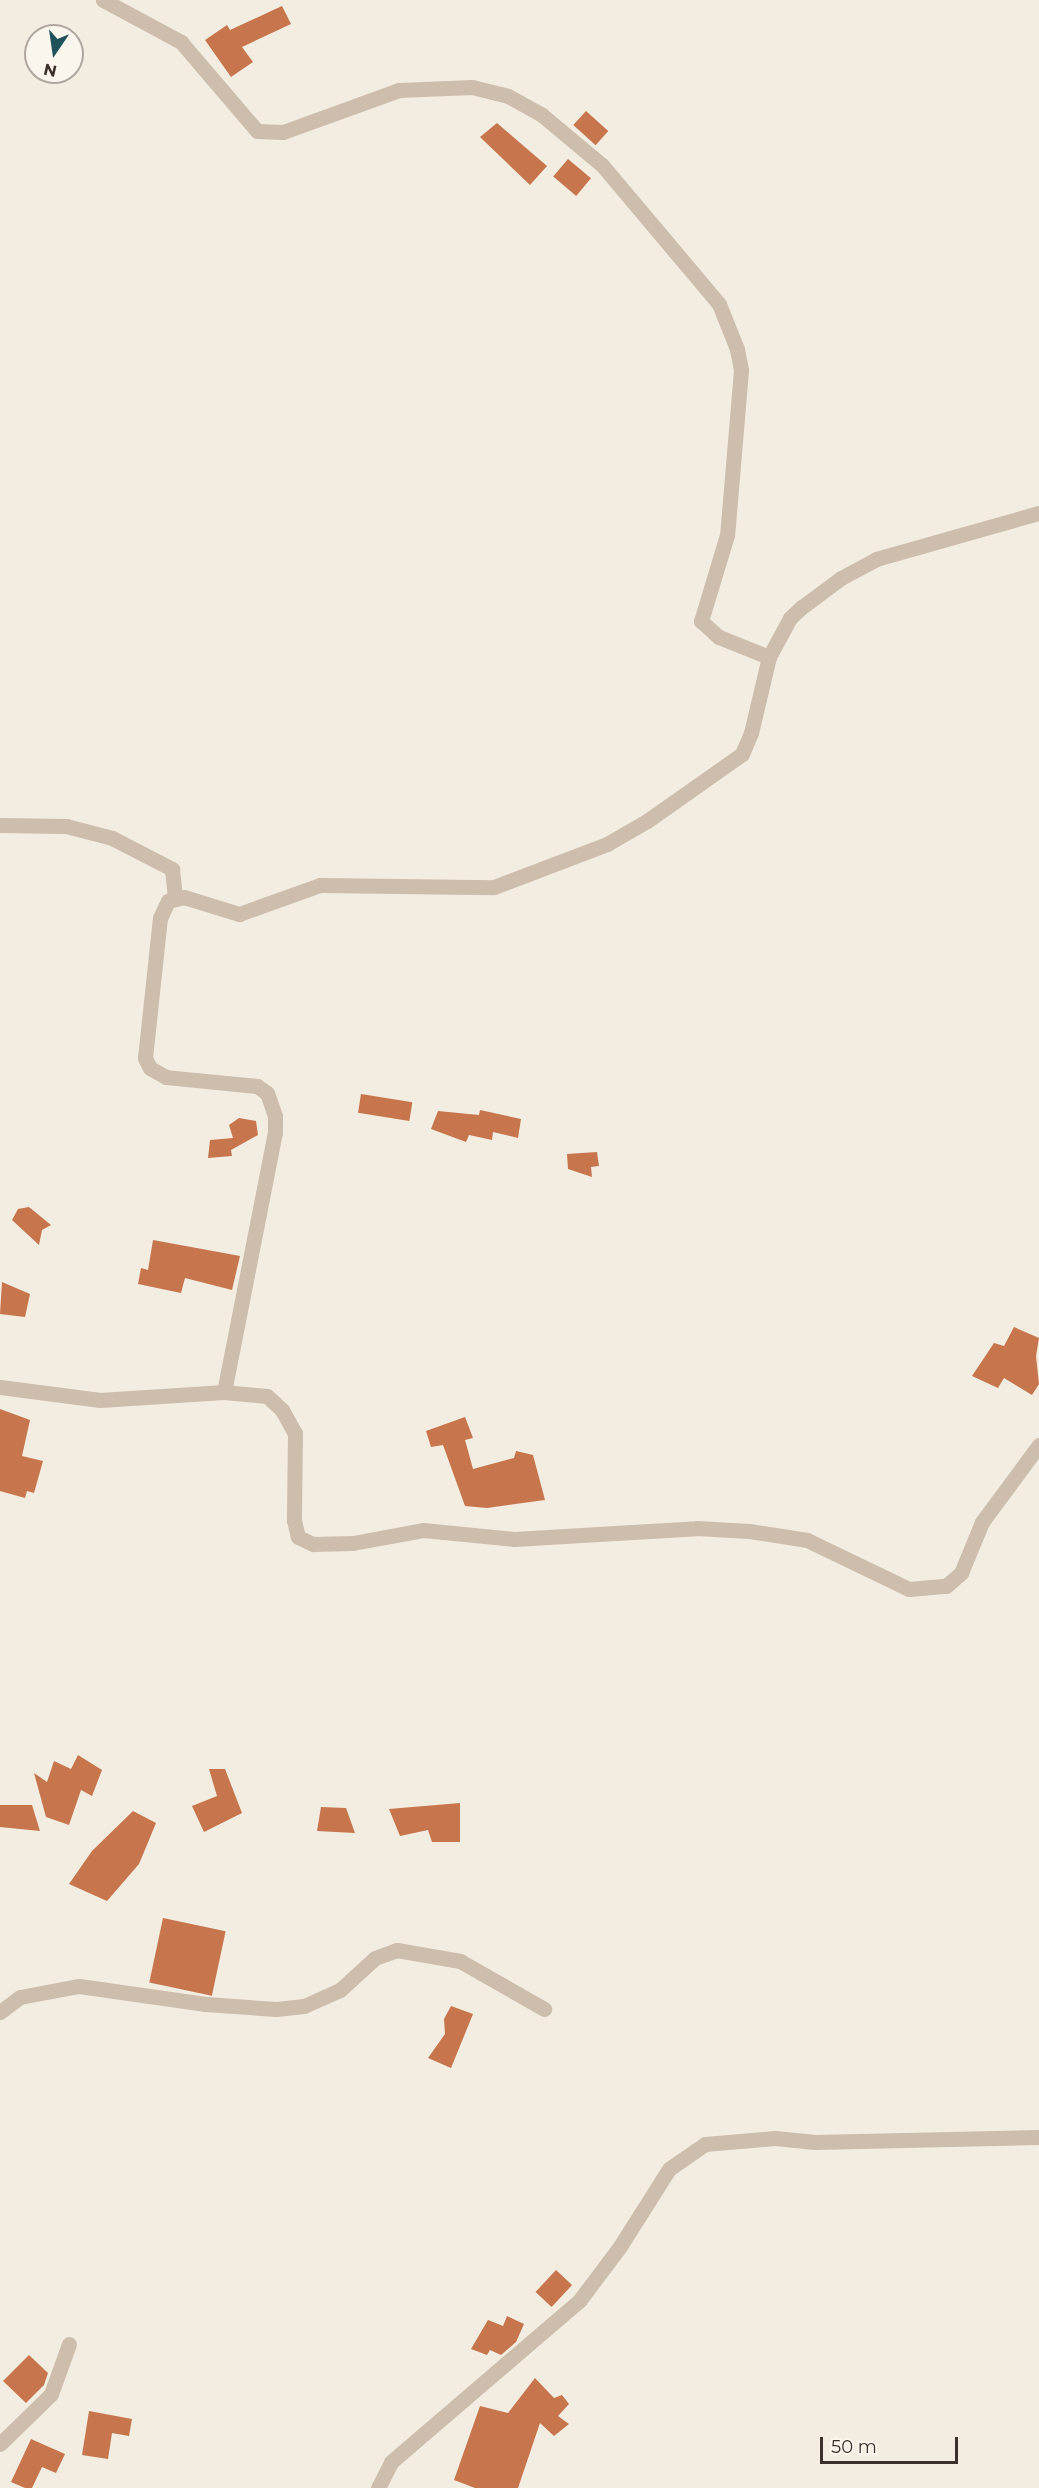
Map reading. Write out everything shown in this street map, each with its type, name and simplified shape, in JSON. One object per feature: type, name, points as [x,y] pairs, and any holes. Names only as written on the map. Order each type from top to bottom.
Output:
[{"type":"street","points":[[104,0],[181,42],[257,131],[283,132],[399,90],[472,87],[508,96],[542,115],[602,165],[719,304],[737,349],[741,370],[727,535],[701,621],[719,638],[769,657]]},
{"type":"street","points":[[175,896],[239,914],[320,885],[362,883],[468,889],[515,881],[630,831],[732,764],[747,744],[769,657],[790,618],[856,569],[876,559],[1039,513]]},
{"type":"street","points":[[0,825],[66,826],[112,838],[172,869],[175,896]]},
{"type":"street","points":[[175,896],[168,901],[160,918],[145,1058],[150,1068],[166,1077],[257,1086],[267,1093],[275,1116],[275,1133],[224,1392]]},
{"type":"street","points":[[0,1388],[100,1400],[224,1392],[267,1396],[282,1410],[295,1433],[294,1520],[298,1537],[305,1542],[353,1543],[423,1530],[514,1539],[696,1528],[748,1531],[807,1540],[909,1589],[946,1587],[961,1573],[982,1522],[1039,1445]]},
{"type":"street","points":[[0,2012],[20,1996],[79,1986],[206,2004],[276,2009],[304,2006],[340,1990],[375,1958],[397,1950],[460,1961],[544,2009]]},
{"type":"street","points":[[378,2488],[391,2462],[579,2301],[620,2248],[669,2169],[705,2144],[775,2138],[815,2142],[1039,2138]]},
{"type":"street","points":[[0,2444],[51,2394],[69,2344]]},
{"type":"building","points":[[282,6],[291,24],[242,47],[253,62],[231,77],[205,40],[227,25],[230,30]]},
{"type":"building","points":[[586,111],[608,131],[596,145],[573,125]]},
{"type":"building","points":[[497,123],[547,166],[530,185],[480,137]]},
{"type":"building","points":[[568,159],[591,178],[576,196],[553,177]]},
{"type":"building","points":[[361,1094],[412,1102],[409,1121],[358,1113]]},
{"type":"building","points":[[480,1110],[521,1119],[518,1138],[493,1132],[492,1140],[469,1135],[466,1142],[431,1129],[438,1111],[479,1115]]},
{"type":"building","points":[[239,1118],[256,1121],[258,1135],[231,1150],[232,1156],[208,1158],[210,1140],[233,1138],[229,1125]]},
{"type":"building","points":[[597,1152],[599,1166],[591,1167],[592,1177],[568,1169],[567,1154]]},
{"type":"building","points":[[29,1207],[51,1225],[42,1230],[39,1245],[12,1220],[18,1209]]},
{"type":"building","points":[[153,1240],[240,1256],[232,1290],[185,1278],[181,1293],[138,1284],[141,1268],[148,1270]]},
{"type":"building","points":[[2,1282],[30,1294],[25,1317],[0,1314]]},
{"type":"building","points":[[1014,1327],[1039,1338],[1036,1356],[1039,1384],[1032,1395],[1004,1378],[998,1388],[972,1376],[994,1343],[1004,1346]]},
{"type":"building","points":[[0,1409],[30,1420],[22,1456],[43,1461],[34,1493],[27,1491],[25,1498],[0,1491]]},
{"type":"building","points":[[465,1417],[473,1438],[465,1440],[473,1469],[514,1458],[516,1451],[533,1455],[545,1500],[487,1508],[465,1506],[443,1445],[431,1447],[426,1431]]},
{"type":"building","points":[[78,1755],[102,1770],[92,1796],[81,1790],[69,1825],[46,1817],[34,1773],[47,1782],[54,1761],[71,1769]]},
{"type":"building","points":[[209,1769],[225,1769],[242,1813],[204,1832],[192,1806],[217,1796]]},
{"type":"building","points":[[460,1803],[460,1842],[432,1842],[428,1830],[400,1836],[389,1809]]},
{"type":"building","points":[[0,1805],[32,1805],[40,1831],[0,1827]]},
{"type":"building","points":[[321,1807],[346,1808],[355,1833],[317,1831]]},
{"type":"building","points":[[133,1811],[156,1823],[139,1864],[107,1901],[69,1884],[92,1851]]},
{"type":"building","points":[[163,1918],[226,1931],[212,1996],[149,1983]]},
{"type":"building","points":[[451,2006],[473,2014],[451,2068],[428,2058],[445,2034],[444,2019]]},
{"type":"building","points":[[556,2270],[572,2285],[552,2307],[536,2292]]},
{"type":"building","points":[[507,2316],[524,2324],[516,2342],[501,2355],[490,2350],[487,2355],[471,2349],[488,2320],[503,2326]]},
{"type":"building","points":[[29,2355],[48,2373],[44,2385],[26,2403],[3,2381]]},
{"type":"building","points":[[535,2378],[554,2398],[562,2395],[569,2404],[558,2416],[569,2424],[554,2436],[540,2423],[518,2488],[475,2488],[454,2480],[480,2406],[508,2413]]},
{"type":"building","points":[[89,2411],[132,2419],[129,2436],[112,2433],[108,2459],[82,2455]]},
{"type":"building","points":[[31,2439],[65,2454],[56,2473],[42,2467],[32,2488],[25,2488],[11,2482]]}]
